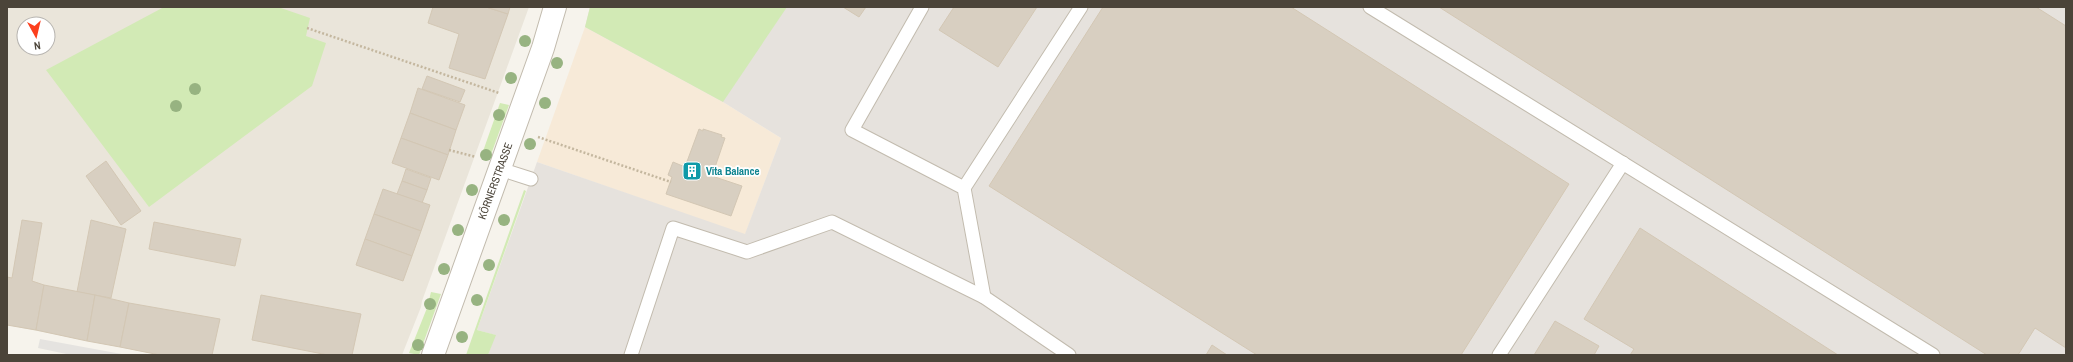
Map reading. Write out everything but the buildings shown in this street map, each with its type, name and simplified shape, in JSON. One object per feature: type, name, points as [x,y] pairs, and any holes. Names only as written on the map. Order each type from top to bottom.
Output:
[{"type":"street","name":"KÖRNERSTRASSE","points":[[433,355],[543,48],[555,7]]},
{"type":"lane","points":[[922,7],[852,130],[964,188]]},
{"type":"lane","points":[[984,297],[964,188],[1081,7]]},
{"type":"lane","points":[[1370,7],[1933,355]]},
{"type":"lane","points":[[1499,355],[1623,163]]},
{"type":"lane","points":[[500,169],[531,179]]},
{"type":"lane","points":[[631,355],[673,228],[747,252],[832,222],[984,297],[1069,355]]},
{"type":"path","points":[[307,28],[498,93]]},
{"type":"path","points":[[545,140],[671,182]]},
{"type":"shaded area","points":[[7,7],[529,7],[421,307],[402,355],[160,355],[7,325]]},
{"type":"shaded area","points":[[590,7],[2066,7],[2066,355],[488,355],[495,335],[477,330],[537,162],[745,234],[781,138],[723,102],[585,27]]},
{"type":"shaded area","points":[[585,27],[723,102],[781,138],[745,235],[537,162]]},
{"type":"shaded area","points":[[40,339],[127,355],[71,355],[38,348]]},
{"type":"green space","points":[[164,7],[278,7],[310,18],[306,36],[326,43],[312,86],[149,207],[46,70]]},
{"type":"green space","points":[[590,7],[787,7],[723,102],[585,27]]},
{"type":"green space","points":[[500,103],[509,105],[489,160],[481,157]]},
{"type":"green space","points":[[524,190],[526,191],[477,330],[496,335],[488,355],[466,355]]},
{"type":"green space","points":[[431,292],[441,294],[419,355],[409,353],[427,308]]},
{"type":"place","name":"Vita Balance","points":[[692,171]]}]
